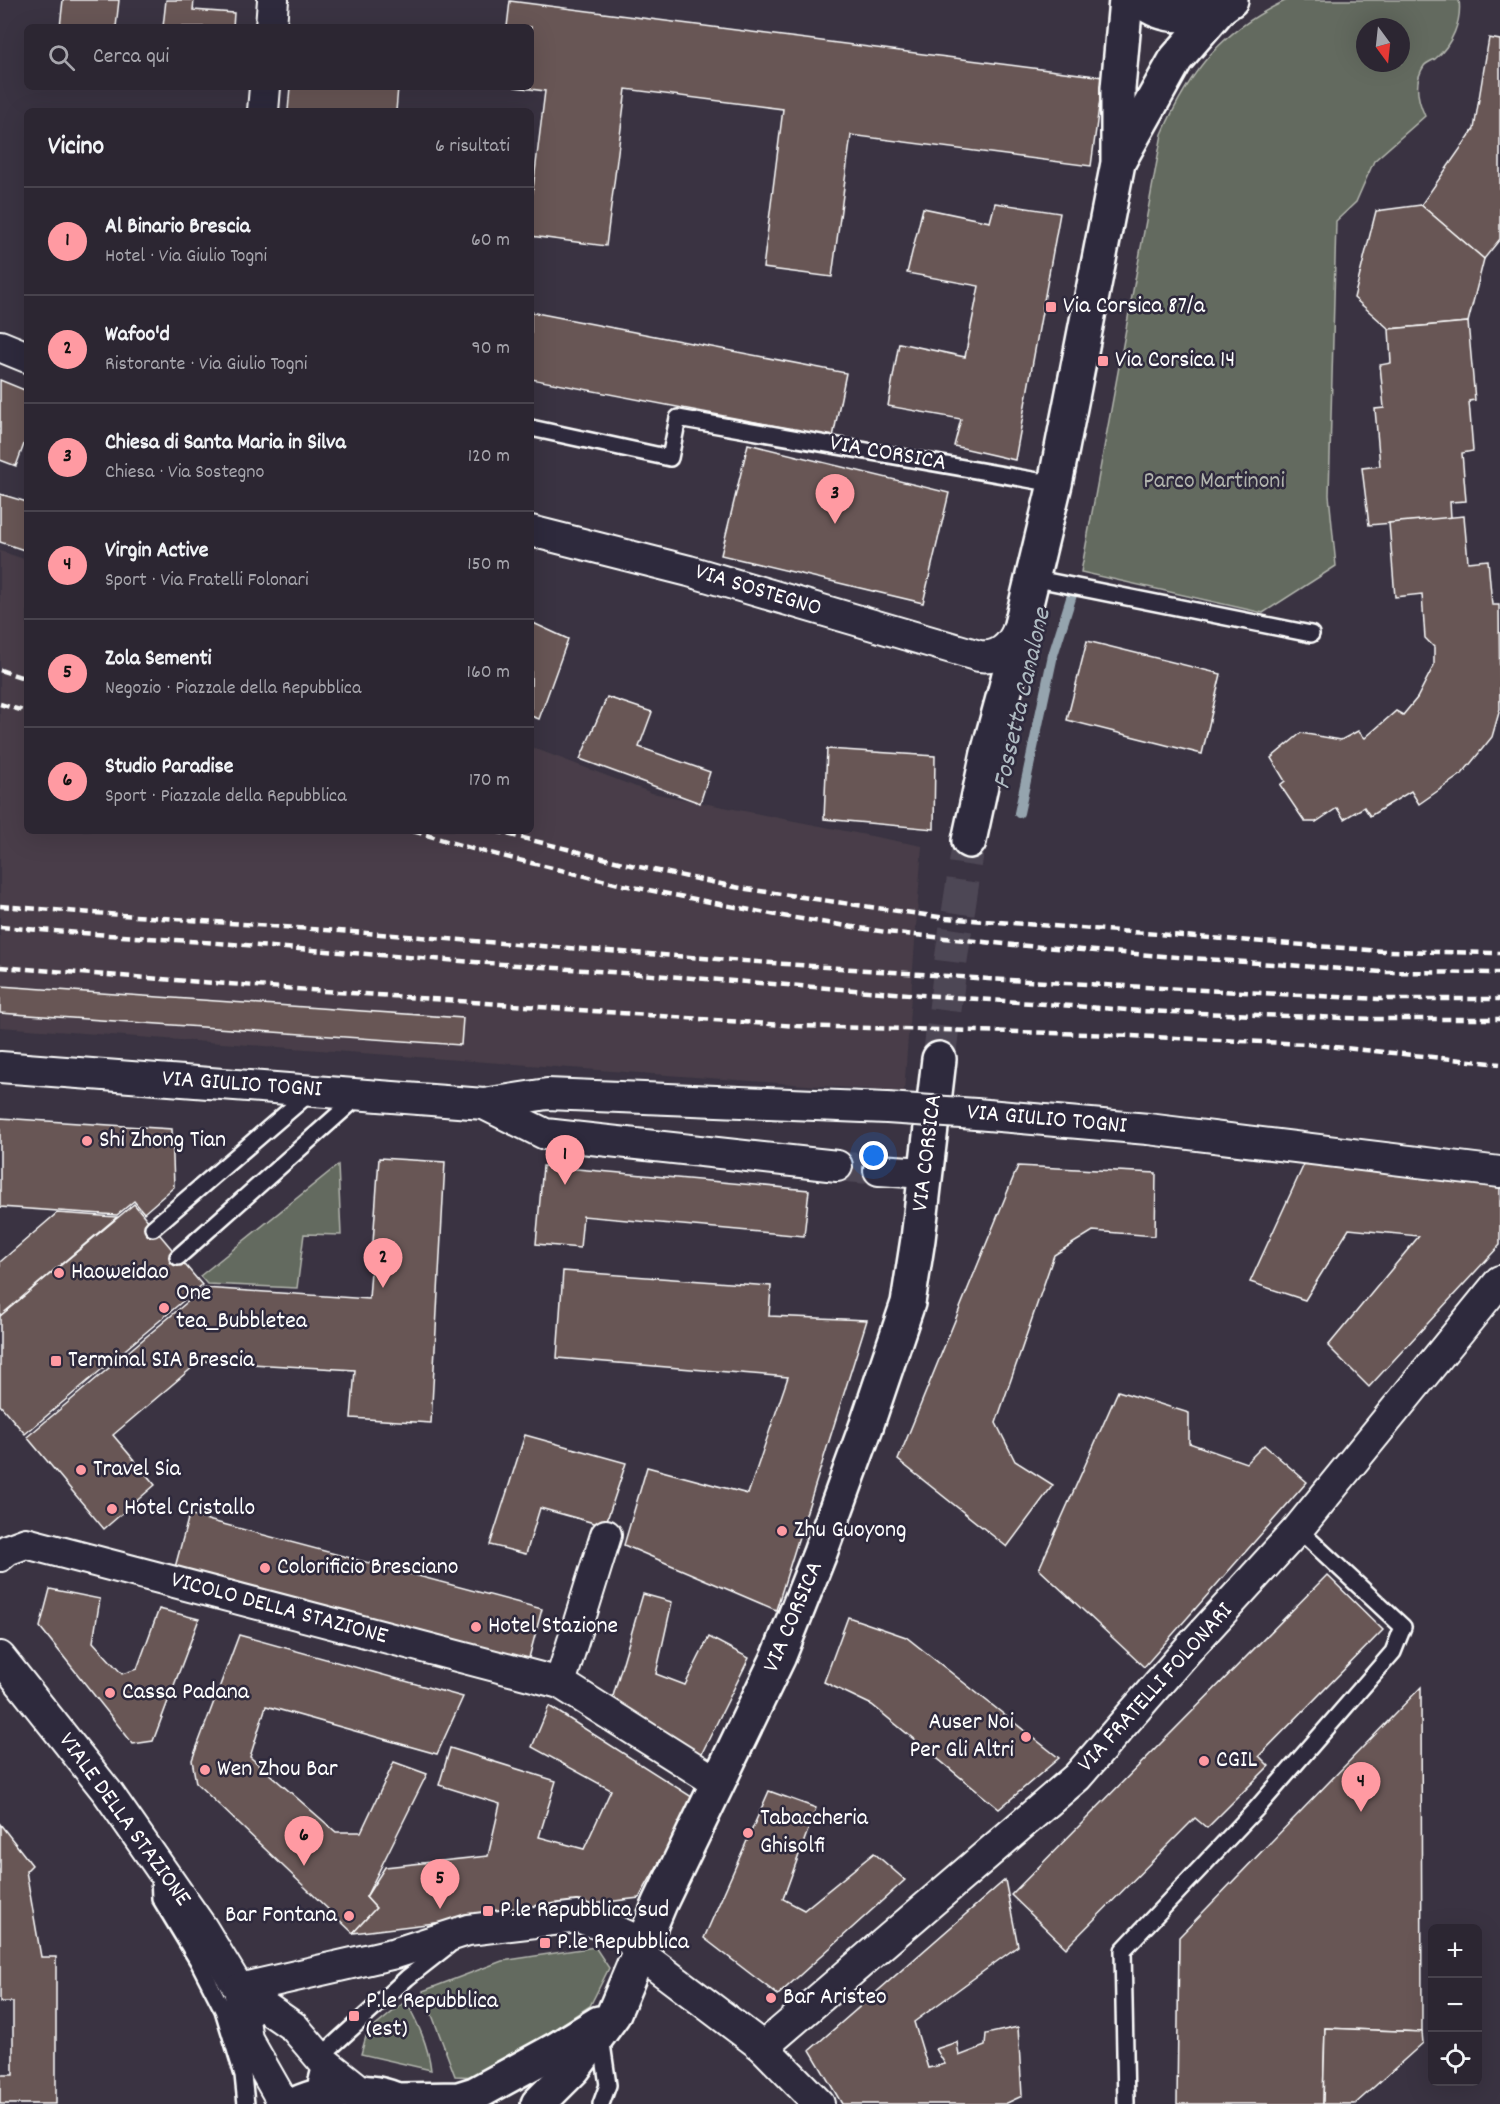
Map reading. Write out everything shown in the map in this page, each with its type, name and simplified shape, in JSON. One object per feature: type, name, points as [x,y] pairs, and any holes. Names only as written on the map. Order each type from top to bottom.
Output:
[{"type":"main road","points":[[969,841],[1055,484],[1118,164],[1118,88],[1126,0]]},
{"type":"main road","points":[[1141,0],[1147,5],[1171,14],[1197,15],[1226,4]]},
{"type":"main road","points":[[1118,164],[1176,59],[1226,4]]},
{"type":"main road","name":"VIA CORSICA","points":[[538,2104],[574,2068],[607,2023],[640,1954],[660,1903],[779,1656],[824,1542],[908,1303],[918,1239],[939,1059]]},
{"type":"main road","points":[[298,2101],[361,2091],[402,2102],[459,2099],[475,2094],[607,2023]]},
{"type":"street","points":[[271,24],[273,0]]},
{"type":"street","points":[[263,108],[265,90]]},
{"type":"street","points":[[0,346],[24,356]]},
{"type":"street","name":"VIA SOSTEGNO","points":[[534,532],[689,571],[983,657]]},
{"type":"street","points":[[998,719],[1000,686],[990,665],[983,657],[1001,652],[1009,646],[1026,610]]},
{"type":"street","name":"VIA GIULIO TOGNI","points":[[0,1067],[484,1104],[547,1094],[887,1108],[976,1114],[1148,1129],[1500,1172]]},
{"type":"street","name":"VIA GIULIO TOGNI","points":[[484,1104],[545,1134],[837,1166]]},
{"type":"street","points":[[879,1170],[925,1173]]},
{"type":"street","name":"VIA FRATELLI FOLONARI","points":[[763,2048],[1077,1776],[1298,1529],[1500,1281]]},
{"type":"street","points":[[560,1683],[606,1535]]},
{"type":"street","name":"VICOLO DELLA STAZIONE","points":[[0,1556],[7,1550],[26,1543],[560,1683],[718,1783]]},
{"type":"street","name":"VIALE DELLA STAZIONE","points":[[0,1657],[108,1793],[202,1928],[239,1989],[247,2039],[298,2101]]},
{"type":"street","points":[[239,1989],[396,1953],[468,1930],[578,1917],[627,1936],[640,1954],[763,2048],[819,2104]]},
{"type":"street","name":"VIALE DELLA STAZIONE","points":[[239,1989],[294,2027],[322,2060],[361,2091]]},
{"type":"lane","name":"VIA CORSICA","points":[[534,429],[670,458],[678,418],[1055,484]]},
{"type":"lane","points":[[1032,578],[1311,634]]},
{"type":"lane","points":[[153,1228],[312,1091]]},
{"type":"lane","points":[[178,1257],[362,1094]]},
{"type":"lane","points":[[1126,2104],[1123,1950],[1257,1809],[1394,1652],[1403,1627],[1298,1529]]},
{"type":"lane","points":[[159,1866],[159,1898],[198,1961],[223,2010],[243,2075],[246,2104]]},
{"type":"lane","points":[[298,2101],[330,2048],[407,1978],[468,1930]]},
{"type":"lane","points":[[601,2104],[608,2085],[607,2023]]},
{"type":"shaded area","points":[[0,551],[24,559],[24,834],[534,834],[534,748],[652,793],[922,846],[904,1092],[0,1027]]},
{"type":"green space","name":"Parco Martinoni","points":[[1287,0],[1459,0],[1460,8],[1451,40],[1435,59],[1425,65],[1419,78],[1419,98],[1425,116],[1374,161],[1356,202],[1336,221],[1329,495],[1336,566],[1263,613],[1081,572],[1162,134],[1184,90],[1197,71],[1226,39],[1244,25]]},
{"type":"green space","points":[[338,1165],[341,1235],[304,1234],[297,1288],[207,1284],[200,1276]]},
{"type":"green space","points":[[595,1947],[609,1968],[590,2006],[482,2077],[455,2076],[423,1991],[502,1961]]},
{"type":"green space","points":[[406,2001],[425,2043],[431,2070],[361,2054],[367,2033]]},
{"type":"building","points":[[63,0],[119,0],[116,24],[60,24]]},
{"type":"building","points":[[166,0],[194,0],[193,10],[234,13],[233,24],[163,24]]},
{"type":"building","points":[[510,1],[1103,77],[1091,166],[851,135],[832,277],[763,268],[783,109],[626,89],[606,246],[534,236],[534,181],[545,91],[534,90],[534,24],[507,24]]},
{"type":"building","points":[[1489,38],[1500,40],[1500,239],[1484,259],[1421,205],[1474,129]]},
{"type":"building","points":[[290,90],[398,90],[396,108],[288,108]]},
{"type":"building","points":[[995,203],[1060,213],[1015,460],[954,446],[961,419],[888,406],[899,343],[965,357],[979,286],[907,273],[923,208],[990,222]]},
{"type":"building","points":[[1421,205],[1484,259],[1468,322],[1389,329],[1354,298],[1376,211]]},
{"type":"building","points":[[534,313],[846,373],[833,437],[534,380]]},
{"type":"building","points":[[1468,322],[1475,400],[1469,401],[1473,451],[1462,453],[1466,501],[1450,502],[1451,518],[1369,525],[1362,468],[1380,466],[1375,409],[1384,408],[1380,365],[1391,363],[1389,329]]},
{"type":"building","points":[[0,380],[24,390],[24,444],[16,466],[0,460]]},
{"type":"building","points":[[748,444],[949,493],[923,603],[721,555]]},
{"type":"building","points":[[0,494],[24,501],[24,550],[0,542]]},
{"type":"building","points":[[1464,516],[1468,562],[1488,560],[1492,605],[1499,605],[1500,709],[1492,737],[1462,774],[1419,804],[1411,791],[1370,816],[1364,807],[1344,819],[1337,808],[1316,822],[1305,822],[1280,785],[1285,781],[1271,758],[1301,733],[1341,740],[1358,731],[1365,738],[1396,711],[1403,715],[1417,698],[1434,665],[1434,647],[1425,638],[1422,594],[1395,597],[1389,523]]},
{"type":"building","points":[[534,623],[568,639],[539,719],[534,717]]},
{"type":"building","points":[[1087,641],[1221,674],[1202,754],[1067,720]]},
{"type":"building","points":[[607,697],[652,712],[639,747],[710,772],[700,803],[580,759]]},
{"type":"building","points":[[827,749],[935,756],[934,829],[824,819]]},
{"type":"building","points":[[0,986],[463,1018],[461,1045],[0,1013]]},
{"type":"building","points":[[0,1118],[172,1129],[174,1187],[144,1213],[134,1201],[117,1215],[0,1207]]},
{"type":"building","points":[[379,1158],[445,1162],[431,1423],[351,1418],[355,1370],[200,1361],[113,1435],[155,1485],[104,1529],[27,1437],[204,1288],[369,1299]]},
{"type":"building","points":[[1306,1160],[1500,1188],[1500,1245],[1369,1387],[1328,1346],[1419,1236],[1349,1229],[1305,1300],[1250,1282]]},
{"type":"building","points":[[543,1166],[809,1190],[804,1236],[583,1216],[580,1248],[536,1244]]},
{"type":"building","points":[[1018,1166],[1156,1173],[1155,1236],[1093,1231],[1054,1255],[996,1423],[1015,1461],[1053,1485],[1007,1547],[898,1460]]},
{"type":"building","name":"Terminal SIA Brescia","points":[[134,1204],[202,1285],[25,1434],[0,1405],[0,1316]]},
{"type":"building","points":[[57,1213],[117,1217],[0,1316],[0,1262]]},
{"type":"building","points":[[563,1271],[771,1286],[769,1316],[867,1320],[776,1610],[624,1545],[647,1467],[748,1494],[788,1377],[557,1358]]},
{"type":"building","points":[[1118,1391],[1189,1413],[1189,1443],[1246,1463],[1264,1445],[1307,1482],[1144,1667],[1039,1569]]},
{"type":"building","points":[[525,1435],[626,1463],[605,1526],[540,1508],[526,1554],[490,1545]]},
{"type":"building","points":[[189,1515],[542,1609],[526,1669],[173,1575]]},
{"type":"building","name":"CGIL","points":[[1327,1575],[1383,1630],[1259,1756],[1269,1766],[1207,1828],[1195,1818],[1066,1948],[1011,1895]]},
{"type":"building","points":[[50,1589],[100,1599],[93,1642],[122,1674],[137,1669],[159,1609],[199,1619],[153,1741],[133,1744],[40,1627]]},
{"type":"building","points":[[643,1594],[672,1602],[656,1674],[685,1685],[709,1637],[749,1658],[699,1759],[611,1703]]},
{"type":"building","points":[[848,1617],[906,1637],[1059,1758],[999,1809],[872,1705],[824,1682]]},
{"type":"building","points":[[239,1635],[463,1697],[437,1754],[266,1706],[250,1757],[336,1832],[361,1832],[394,1762],[427,1774],[366,1897],[376,1908],[353,1933],[196,1783],[192,1760]]},
{"type":"building","points":[[1421,1687],[1422,2032],[1325,2028],[1323,2104],[1177,2104],[1179,1937]]},
{"type":"building","points":[[549,1706],[695,1799],[639,1898],[353,1933],[376,1908],[366,1897],[385,1867],[488,1856],[500,1804],[439,1785],[450,1748],[556,1781],[539,1837],[584,1849],[611,1790],[532,1747]]},
{"type":"building","points":[[769,1791],[816,1808],[783,1899],[804,1910],[874,1853],[905,1880],[778,1995],[704,1938]]},
{"type":"building","points":[[0,1824],[32,1865],[26,1871],[41,1957],[56,1957],[56,2104],[0,2104],[0,2075],[13,2075],[13,2002],[0,2002]]},
{"type":"building","points":[[1005,1880],[1018,1946],[914,2022],[928,2068],[945,2064],[936,2049],[957,2042],[959,2056],[985,2046],[986,2034],[1018,2027],[1022,2096],[1005,2104],[842,2104],[810,2050]]},
{"type":"building","points":[[1325,2028],[1422,2032],[1423,2043],[1355,2104],[1323,2104]]},
{"type":"waterway","name":"Fossetta Canalone","points":[[1019,813],[1053,655],[1072,595]]},
{"type":"tunnel","points":[[939,1059],[969,841]]},
{"type":"tunnel","points":[[837,1166],[879,1170]]},
{"type":"railway","points":[[0,670],[24,678]]},
{"type":"railway","points":[[0,704],[24,711]]},
{"type":"railway","points":[[423,834],[473,849],[623,885],[776,915],[886,932],[1014,945],[1382,972],[1500,973]]},
{"type":"railway","points":[[507,834],[635,866],[740,888],[946,918],[1383,951],[1500,953]]},
{"type":"railway","points":[[0,906],[988,979],[1378,999],[1500,999]]},
{"type":"railway","points":[[0,927],[1140,1011],[1375,1019],[1500,1019]]},
{"type":"railway","points":[[0,967],[796,1026],[1088,1034],[1306,1044],[1500,1064]]},
{"type":"place","name":"Via Corsica 87/a","points":[[1051,307]]},
{"type":"place","name":"Via Corsica 14","points":[[1103,361]]},
{"type":"place","name":"Chiesa di Santa Maria in Silva","points":[[835,524]]},
{"type":"place","name":"Shi Zhong Tian","points":[[87,1141]]},
{"type":"place","name":"Al Binario Brescia","points":[[565,1185]]},
{"type":"place","name":"Haoweidao","points":[[59,1273]]},
{"type":"place","name":"Wafoo'd","points":[[383,1288]]},
{"type":"place","name":"One tea_Bubbletea","points":[[164,1308]]},
{"type":"place","name":"Terminal SIA Brescia","points":[[56,1361]]},
{"type":"place","name":"Travel Sia","points":[[81,1470]]},
{"type":"place","name":"Hotel Cristallo","points":[[112,1509]]},
{"type":"place","name":"Zhu Guoyong","points":[[782,1531]]},
{"type":"place","name":"Colorificio Bresciano","points":[[265,1568]]},
{"type":"place","name":"Hotel Stazione","points":[[476,1627]]},
{"type":"place","name":"Cassa Padana","points":[[110,1693]]},
{"type":"place","name":"Auser Noi Per Gli Altri","points":[[1026,1737]]},
{"type":"place","name":"CGIL","points":[[1204,1761]]},
{"type":"place","name":"Wen Zhou Bar","points":[[205,1770]]},
{"type":"place","name":"Virgin Active","points":[[1361,1812]]},
{"type":"place","name":"Tabaccheria Ghisolfi","points":[[748,1833]]},
{"type":"place","name":"Studio Paradise","points":[[304,1866]]},
{"type":"place","name":"Zola Sementi","points":[[440,1909]]},
{"type":"place","name":"P.le Repubblica sud","points":[[488,1911]]},
{"type":"place","name":"Bar Fontana","points":[[349,1916]]},
{"type":"place","name":"P.le Repubblica","points":[[545,1943]]},
{"type":"place","name":"Bar Aristeo","points":[[771,1998]]},
{"type":"place","name":"P.le Repubblica (est)","points":[[354,2016]]}]
